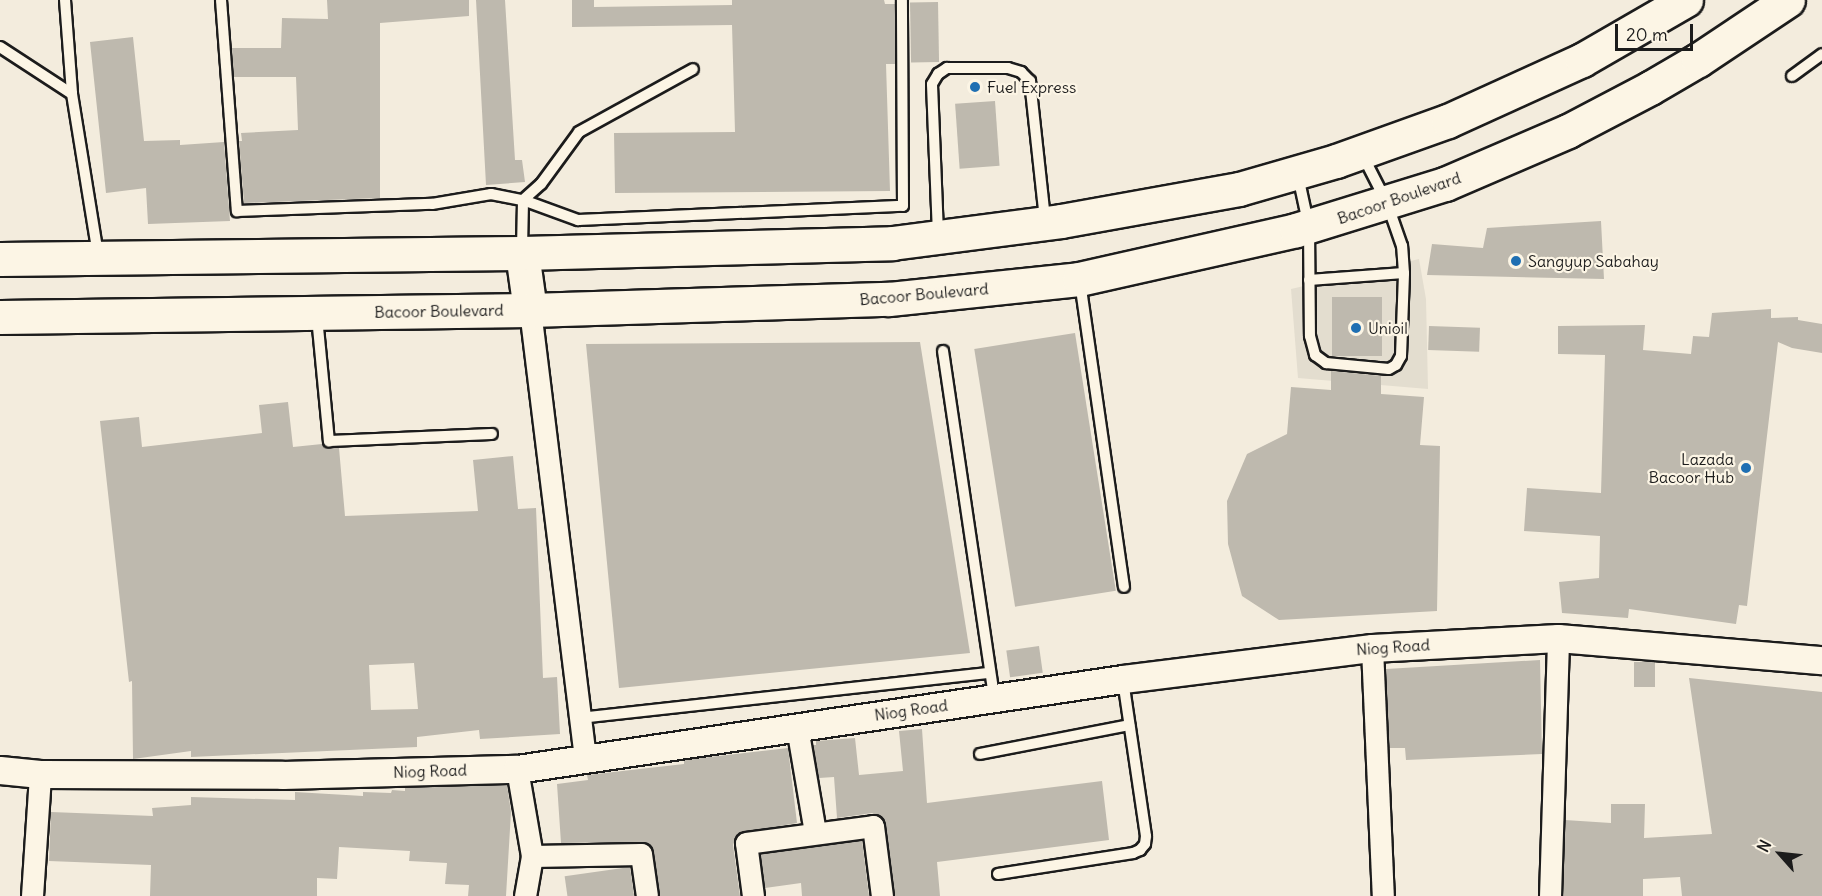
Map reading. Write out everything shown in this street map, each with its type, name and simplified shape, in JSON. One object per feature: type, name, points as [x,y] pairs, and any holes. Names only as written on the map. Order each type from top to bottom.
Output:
[{"type":"main road","points":[[0,259],[522,253],[892,243],[1046,223],[1239,189],[1361,152],[1448,121],[1582,60],[1686,0]]},
{"type":"main road","name":"Bacoor Boulevard","points":[[0,317],[530,310],[889,299],[1079,279],[1309,227],[1445,184],[1569,131],[1698,60],[1788,0]]},
{"type":"main road","points":[[522,253],[530,310]]},
{"type":"street","points":[[530,310],[585,758]]},
{"type":"street","points":[[1550,896],[1558,638]]},
{"type":"street","name":"Niog Road","points":[[0,771],[40,774],[282,775],[517,769],[796,727],[992,685],[1123,680],[1372,648],[1558,638],[1822,660]]},
{"type":"street","points":[[1372,648],[1383,896]]},
{"type":"street","points":[[796,727],[815,832]]},
{"type":"street","points":[[517,769],[532,856],[525,896]]},
{"type":"street","points":[[32,896],[40,774]]},
{"type":"street","points":[[753,896],[746,843],[873,826],[882,896]]},
{"type":"street","points":[[532,856],[641,854],[647,896]]},
{"type":"lane","points":[[65,0],[72,94],[99,258]]},
{"type":"lane","points":[[221,0],[237,212],[432,204],[491,194],[523,200],[578,220],[903,206],[902,0]]},
{"type":"lane","points":[[0,46],[72,94]]},
{"type":"lane","points":[[1792,76],[1822,54]]},
{"type":"lane","points":[[938,237],[933,84],[938,74],[947,68],[1008,68],[1021,72],[1030,81],[1046,223]]},
{"type":"lane","points":[[522,253],[523,200],[541,184],[579,132],[693,69]]},
{"type":"lane","points":[[1298,172],[1309,227],[1310,336],[1315,356],[1326,363],[1389,369],[1396,365],[1401,356],[1404,273],[1402,246],[1387,203],[1361,152]]},
{"type":"lane","points":[[1309,280],[1404,273]]},
{"type":"lane","points":[[1079,279],[1124,587]]},
{"type":"lane","points":[[316,312],[329,441],[492,434]]},
{"type":"lane","points":[[580,718],[992,685],[943,351]]},
{"type":"lane","points":[[998,874],[1140,850],[1146,836],[1123,680]]},
{"type":"lane","points":[[980,753],[1129,724]]},
{"type":"shaded area","points":[[1419,259],[1426,299],[1428,389],[1298,378],[1291,289]]},
{"type":"building","points":[[327,0],[469,0],[469,16],[380,23],[380,198],[244,203],[239,141],[242,141],[241,133],[298,130],[296,77],[234,77],[232,48],[281,48],[282,18],[328,19]]},
{"type":"building","points":[[476,0],[505,0],[515,160],[522,160],[525,182],[486,185]]},
{"type":"building","points":[[572,0],[594,0],[594,7],[732,5],[732,0],[884,0],[885,4],[895,4],[895,64],[886,64],[890,191],[615,193],[614,133],[735,132],[732,25],[572,27]]},
{"type":"building","points":[[910,2],[938,2],[939,62],[911,62]]},
{"type":"building","points":[[133,37],[144,141],[180,140],[180,145],[224,142],[230,221],[148,224],[146,188],[106,193],[90,42]]},
{"type":"building","points":[[995,101],[1000,166],[960,169],[955,104]]},
{"type":"building","name":"Sangyup Sabahay","points":[[1601,221],[1604,279],[1427,275],[1432,244],[1483,248],[1487,228]]},
{"type":"building","name":"Unioil","points":[[1332,297],[1382,297],[1382,356],[1332,356]]},
{"type":"building","points":[[1771,309],[1771,318],[1798,317],[1798,320],[1822,324],[1822,353],[1792,348],[1778,342],[1747,606],[1739,605],[1736,624],[1629,609],[1628,618],[1562,613],[1559,582],[1599,578],[1600,536],[1524,531],[1527,488],[1601,493],[1605,355],[1558,354],[1558,326],[1645,325],[1643,350],[1691,354],[1693,336],[1709,337],[1712,313]]},
{"type":"building","points":[[1429,326],[1480,328],[1479,352],[1428,350]]},
{"type":"building","points":[[1075,333],[1116,591],[1015,607],[974,349]]},
{"type":"building","points":[[920,342],[970,653],[619,688],[586,344]]},
{"type":"building","points":[[1331,371],[1381,376],[1381,394],[1424,397],[1420,445],[1440,446],[1437,611],[1279,620],[1242,596],[1228,544],[1227,501],[1247,454],[1287,434],[1291,387],[1331,390]]},
{"type":"building","points":[[288,402],[293,447],[322,444],[326,448],[339,448],[345,516],[478,511],[473,460],[513,456],[518,509],[536,508],[543,678],[557,677],[560,734],[480,739],[479,730],[417,737],[417,747],[191,757],[191,751],[133,759],[132,681],[129,682],[100,421],[139,417],[142,447],[262,433],[259,405]],"holes":[[[414,663],[418,709],[371,710],[369,665]]]},
{"type":"building","points":[[1039,646],[1043,673],[1010,677],[1006,651]]},
{"type":"building","points":[[1540,660],[1542,754],[1406,760],[1405,748],[1389,748],[1386,669]]},
{"type":"building","points":[[1634,662],[1655,662],[1655,687],[1634,687]]},
{"type":"building","points":[[1689,678],[1822,692],[1822,896],[1682,896],[1680,877],[1643,879],[1643,896],[1563,896],[1565,820],[1611,823],[1611,804],[1645,804],[1644,838],[1712,834]]},
{"type":"building","points":[[922,729],[927,803],[1102,781],[1109,840],[937,862],[940,896],[895,896],[883,819],[872,813],[837,818],[834,777],[819,778],[813,745],[816,745],[816,741],[855,738],[859,775],[903,771],[899,731]]},
{"type":"building","points":[[788,748],[797,823],[738,833],[733,845],[740,896],[659,896],[654,852],[646,842],[561,843],[557,784],[588,780],[587,775],[684,764],[684,760]]},
{"type":"building","points":[[507,785],[511,812],[506,896],[468,896],[469,885],[445,884],[447,863],[409,861],[410,851],[339,847],[337,879],[317,878],[317,896],[150,896],[151,865],[49,861],[51,812],[153,816],[152,808],[191,805],[191,797],[295,800],[295,792],[363,796],[363,792],[391,793],[392,790],[405,791],[405,788]]},
{"type":"building","points":[[862,840],[869,896],[802,896],[801,883],[765,888],[760,854]]},
{"type":"building","points":[[630,867],[634,896],[567,896],[565,876]]},
{"type":"place","name":"Fuel Express","points":[[975,87]]},
{"type":"place","name":"Sangyup Sabahay","points":[[1516,261]]},
{"type":"place","name":"Unioil","points":[[1356,328]]},
{"type":"place","name":"Lazada Bacoor Hub","points":[[1746,468]]}]
